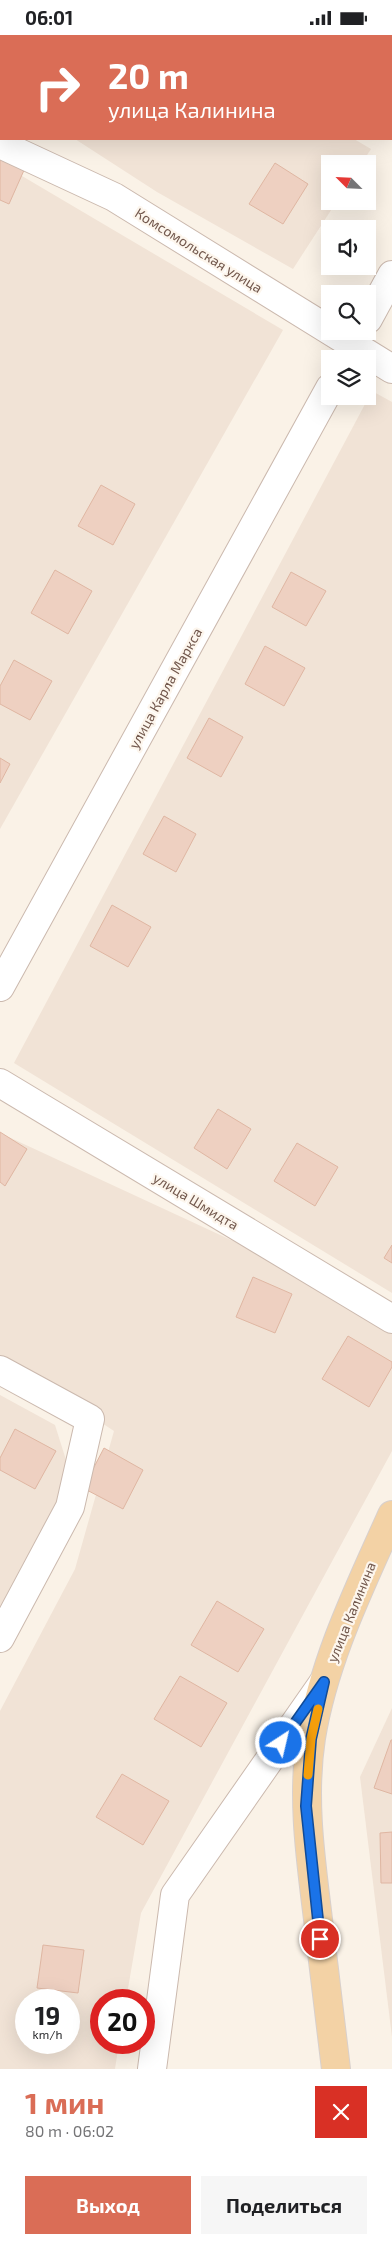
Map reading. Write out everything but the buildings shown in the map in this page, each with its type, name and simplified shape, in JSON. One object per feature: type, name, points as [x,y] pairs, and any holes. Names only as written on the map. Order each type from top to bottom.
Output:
[{"type":"main road","name":"улица Калинина","points":[[336,2069],[311,1864],[306,1806],[311,1739],[324,1682],[342,1628],[392,1515]]},
{"type":"street","name":"Комсомольская улица","points":[[0,143],[114,197],[392,369]]},
{"type":"street","points":[[376,304],[392,275]]},
{"type":"street","name":"улица Карла Маркса","points":[[0,987],[321,404]]},
{"type":"street","name":"улица Шмидта","points":[[0,1083],[392,1319]]},
{"type":"street","points":[[0,1370],[90,1419],[70,1507],[0,1638]]},
{"type":"street","points":[[152,2069],[175,1895],[324,1682]]},
{"type":"shaded area","points":[[77,140],[356,140],[371,149],[367,155],[321,155],[321,210],[331,210],[325,220],[321,220],[321,226],[293,269],[157,192]]},
{"type":"shaded area","points":[[0,163],[283,330],[0,829]]},
{"type":"shaded area","points":[[376,393],[392,402],[392,1293],[14,1063],[365,405],[376,405]]},
{"type":"shaded area","points":[[0,1133],[244,1246],[392,1334],[392,1451],[141,1913],[128,1989],[90,1989],[90,2054],[117,2054],[115,2069],[0,2069],[0,1711],[75,1569],[114,1431],[0,1356]]},
{"type":"shaded area","points":[[0,1395],[55,1425],[66,1460],[61,1503],[0,1618]]},
{"type":"shaded area","points":[[392,1708],[392,2037],[360,1777]]},
{"type":"slow traffic","points":[[308,1775],[311,1739],[318,1709]]},
{"type":"route","points":[[281,1743],[324,1682],[311,1739],[306,1806],[320,1939]]}]
